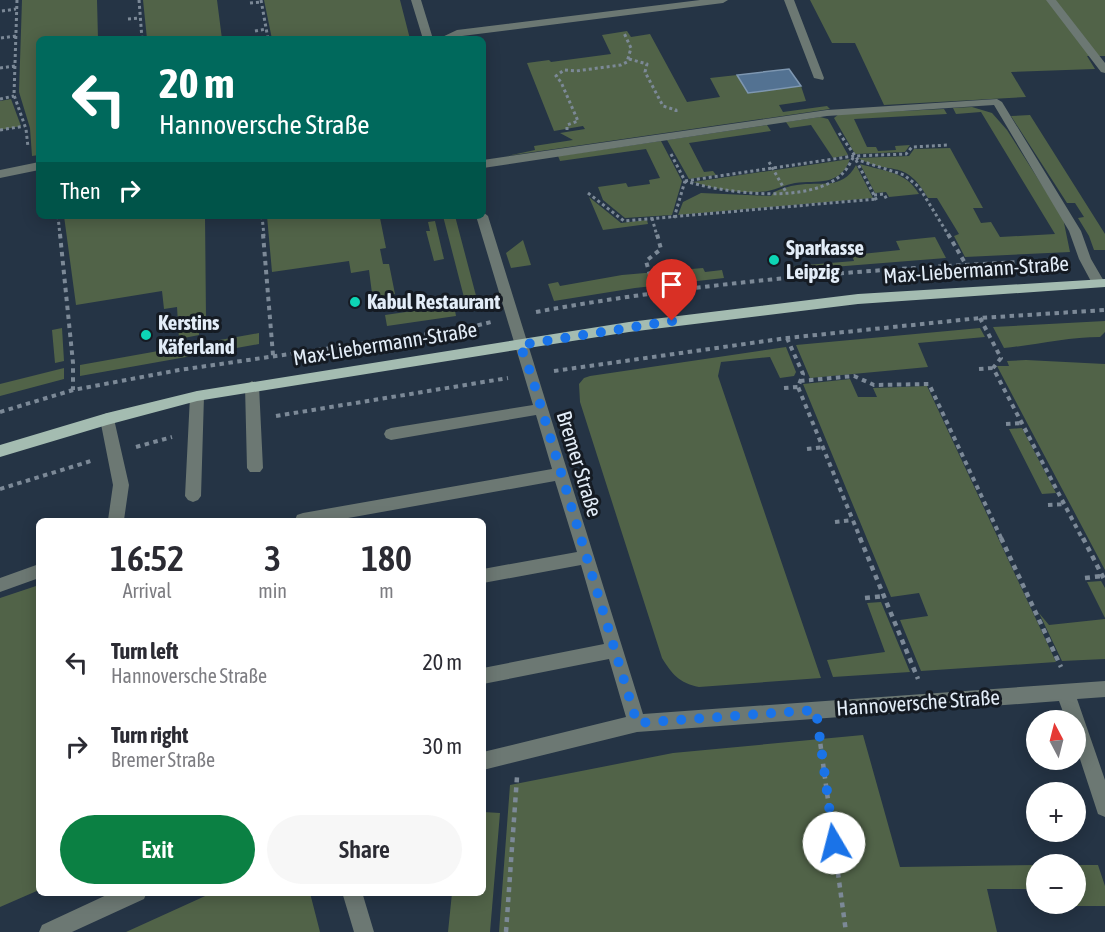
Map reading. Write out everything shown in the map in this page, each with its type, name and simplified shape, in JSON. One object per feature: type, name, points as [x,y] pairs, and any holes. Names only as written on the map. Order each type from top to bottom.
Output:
[{"type":"main road","name":"Max-Liebermann-Straße","points":[[0,451],[107,419],[197,396],[694,318],[858,299],[1102,283]]},
{"type":"street","points":[[416,0],[427,36]]},
{"type":"street","points":[[450,36],[457,33],[723,0]]},
{"type":"street","points":[[789,0],[819,78]]},
{"type":"street","points":[[1051,0],[1105,70]]},
{"type":"street","points":[[486,164],[827,113],[997,102],[1075,231],[1085,259],[1102,283]]},
{"type":"street","points":[[0,174],[34,167]]},
{"type":"street","name":"Bremer Straße","points":[[483,219],[637,723]]},
{"type":"street","points":[[252,386],[255,468]]},
{"type":"street","points":[[193,496],[197,396]]},
{"type":"street","points":[[391,434],[540,409]]},
{"type":"street","points":[[107,419],[121,485],[116,518]]},
{"type":"street","points":[[314,518],[561,474]]},
{"type":"street","points":[[486,575],[586,557]]},
{"type":"street","points":[[0,585],[36,572]]},
{"type":"street","points":[[486,675],[615,650]]},
{"type":"street","name":"Hannoversche Straße","points":[[486,760],[637,723],[1105,689]]},
{"type":"street","points":[[1065,692],[1071,710]]},
{"type":"street","points":[[1086,753],[1105,807]]},
{"type":"street","points":[[49,932],[128,896]]},
{"type":"street","points":[[353,896],[363,932]]},
{"type":"path","points":[[16,0],[14,96],[25,126],[34,167]]},
{"type":"path","points":[[139,0],[142,36]]},
{"type":"path","points":[[250,3],[261,1],[267,36]]},
{"type":"path","points":[[2,11],[16,9]]},
{"type":"path","points":[[128,19],[141,18]]},
{"type":"path","points":[[255,31],[266,29]]},
{"type":"path","points":[[568,130],[567,125],[578,121],[561,82],[556,76],[564,70],[576,71],[621,65],[629,59],[631,48],[624,33]]},
{"type":"path","points":[[1,38],[16,36]]},
{"type":"path","points":[[629,59],[649,66],[645,72],[663,106],[676,110],[676,115]]},
{"type":"path","points":[[0,68],[15,66]]},
{"type":"path","points":[[0,99],[14,96]]},
{"type":"path","points":[[827,113],[854,156],[876,198]]},
{"type":"path","points":[[0,130],[25,126]]},
{"type":"path","points":[[19,136],[27,135]]},
{"type":"path","points":[[662,137],[685,182],[674,218]]},
{"type":"path","points":[[685,182],[854,156],[906,154],[912,147],[948,145]]},
{"type":"path","points":[[685,182],[726,193],[786,192],[827,184],[849,169],[854,156]]},
{"type":"path","points":[[854,156],[869,165],[893,170],[910,177],[919,187],[965,264]]},
{"type":"path","points":[[769,162],[786,192]]},
{"type":"path","points":[[588,193],[624,221],[876,198],[884,194],[887,200]]},
{"type":"path","points":[[652,218],[661,249],[646,261],[656,293]]},
{"type":"path","points":[[58,219],[74,363],[73,390]]},
{"type":"path","points":[[262,219],[273,355]]},
{"type":"path","points":[[0,412],[73,390],[273,355],[463,329],[553,309],[656,293],[768,279],[965,264],[1085,259]]},
{"type":"path","points":[[254,419],[531,374],[787,338],[980,318],[1105,310]]},
{"type":"path","points":[[979,369],[993,368],[1001,358],[980,318]]},
{"type":"path","points":[[787,338],[802,374],[798,387],[927,702]]},
{"type":"path","points":[[993,368],[1104,579]]},
{"type":"path","points":[[800,381],[854,376],[874,385],[929,384],[1062,668]]},
{"type":"path","points":[[784,388],[798,387]]},
{"type":"path","points":[[1006,424],[1022,423]]},
{"type":"path","points":[[807,449],[824,447]]},
{"type":"path","points":[[1048,505],[1065,504]]},
{"type":"path","points":[[836,522],[853,520]]},
{"type":"path","points":[[1085,578],[1104,579]]},
{"type":"path","points":[[865,598],[884,596]]},
{"type":"path","points":[[816,710],[846,932]]},
{"type":"path","points":[[506,932],[519,752]]},
{"type":"green space","points":[[22,0],[97,0],[98,36],[36,36],[36,155],[32,156],[30,128],[19,92]]},
{"type":"green space","points":[[143,0],[217,0],[222,36],[147,36]]},
{"type":"green space","points":[[264,0],[400,0],[409,36],[271,36]]},
{"type":"green space","points":[[810,0],[1105,0],[1105,56],[1087,56],[1095,69],[1011,72],[1026,97],[884,105],[855,43],[832,43]]},
{"type":"green space","points":[[627,31],[631,37],[650,34],[687,102],[720,97],[710,78],[737,75],[748,93],[801,86],[806,101],[779,105],[783,112],[827,106],[830,109],[507,156],[535,150],[534,146],[573,140],[560,133],[585,129],[583,126],[554,131],[527,63],[611,54],[602,35]]},
{"type":"green space","points":[[11,99],[21,126],[0,130],[0,101]]},
{"type":"green space","points":[[972,107],[992,113],[1007,130],[1063,218],[1070,252],[965,257],[954,236],[959,234],[937,198],[928,198],[919,185],[904,172],[858,158],[909,156],[914,149],[950,148],[983,208],[973,208],[981,223],[991,222],[1000,237],[1055,234],[981,112],[956,114],[953,108]]},
{"type":"green space","points":[[944,109],[947,114],[854,119],[867,147],[876,147],[878,151],[896,150],[895,146],[910,145],[905,152],[855,154],[834,118],[839,114]]},
{"type":"green space","points":[[1030,115],[1105,234],[1105,250],[1094,250],[1078,218],[1084,217],[1075,203],[1067,203],[1011,116]]},
{"type":"green space","points":[[820,117],[828,119],[848,155],[833,158],[811,125],[790,128],[786,122]]},
{"type":"green space","points":[[767,125],[771,131],[689,143],[704,172],[713,171],[716,175],[689,179],[667,140]]},
{"type":"green space","points":[[661,141],[682,181],[672,215],[625,218],[603,200],[598,187],[626,183],[628,187],[650,184],[649,180],[660,178],[646,149],[560,161],[558,156]]},
{"type":"green space","points":[[850,159],[846,168],[834,178],[795,183],[768,191],[730,191],[693,182]]},
{"type":"green space","points":[[860,164],[901,176],[914,186],[919,194],[889,197],[886,192],[875,193]]},
{"type":"green space","points":[[856,165],[873,198],[678,215],[683,202],[701,193],[771,196],[774,192],[791,186],[837,182],[844,179]]},
{"type":"green space","points":[[589,197],[621,223],[647,220],[648,224],[603,230]]},
{"type":"green space","points":[[64,219],[205,219],[206,318],[198,320],[199,335],[179,339],[177,307],[164,309],[162,291],[76,305]]},
{"type":"green space","points":[[267,219],[380,219],[386,248],[380,249],[383,264],[389,264],[395,294],[389,295],[391,307],[374,309],[369,270],[351,273],[349,261],[272,272]]},
{"type":"green space","points":[[444,219],[456,219],[479,307],[467,309]]},
{"type":"green space","points":[[435,221],[444,259],[434,261],[426,231],[430,231],[428,222]]},
{"type":"green space","points":[[935,237],[946,258],[770,272],[795,270],[794,266],[854,261],[852,255],[900,250],[896,241]]},
{"type":"green space","points":[[523,240],[531,265],[511,268],[506,253]]},
{"type":"green space","points":[[703,268],[705,272],[722,270],[724,278],[635,288],[554,301],[548,284],[558,282],[560,286],[622,275]]},
{"type":"green space","points":[[454,305],[456,316],[387,326],[385,315]]},
{"type":"green space","points":[[1105,321],[1105,332],[1100,337],[1004,348],[993,327]]},
{"type":"green space","points":[[62,328],[64,361],[55,363],[52,330]]},
{"type":"green space","points":[[980,328],[985,337],[918,343],[928,367],[810,378],[796,345]]},
{"type":"green space","points":[[259,333],[259,344],[80,376],[80,365]]},
{"type":"green space","points":[[786,347],[796,372],[794,376],[780,378],[770,357],[721,362],[718,376],[821,678],[699,687],[677,677],[662,658],[580,402],[579,384],[584,378],[590,376]]},
{"type":"green space","points":[[1007,361],[1105,364],[1105,570],[997,366],[1009,366]]},
{"type":"green space","points":[[64,368],[64,379],[0,396],[0,384]]},
{"type":"green space","points":[[850,379],[858,397],[877,397],[873,388],[927,386],[1056,662],[921,671],[900,620],[928,616],[919,593],[891,597],[803,384]]},
{"type":"green space","points":[[1022,428],[1056,493],[1042,494],[1009,429]]},
{"type":"green space","points":[[1101,581],[1105,588],[1105,618],[1087,582]]},
{"type":"green space","points":[[36,586],[36,891],[0,907],[0,598]]},
{"type":"green space","points":[[881,602],[910,672],[833,677],[827,660],[885,652],[867,603]]},
{"type":"green space","points":[[1039,613],[1049,625],[1105,619],[1105,659],[1062,661]]},
{"type":"green space","points":[[863,735],[900,867],[1026,865],[1026,889],[987,889],[997,932],[499,932],[510,785],[673,753]]},
{"type":"green space","points":[[486,812],[500,813],[490,932],[448,932],[452,896],[486,896]]},
{"type":"green space","points":[[1086,865],[1098,865],[1105,886],[1105,906],[1086,906]]},
{"type":"green space","points":[[205,896],[311,896],[320,932],[126,932]]},
{"type":"water","points":[[789,69],[801,86],[748,93],[737,75]]},
{"type":"place","name":"Sparkasse Leipzig","points":[[774,260]]},
{"type":"place","name":"Kabul Restaurant","points":[[355,302]]},
{"type":"place","name":"Kerstins Käferland","points":[[146,335]]},
{"type":"route","points":[[672,321],[520,345],[531,374],[637,723],[816,710],[834,843]]}]
